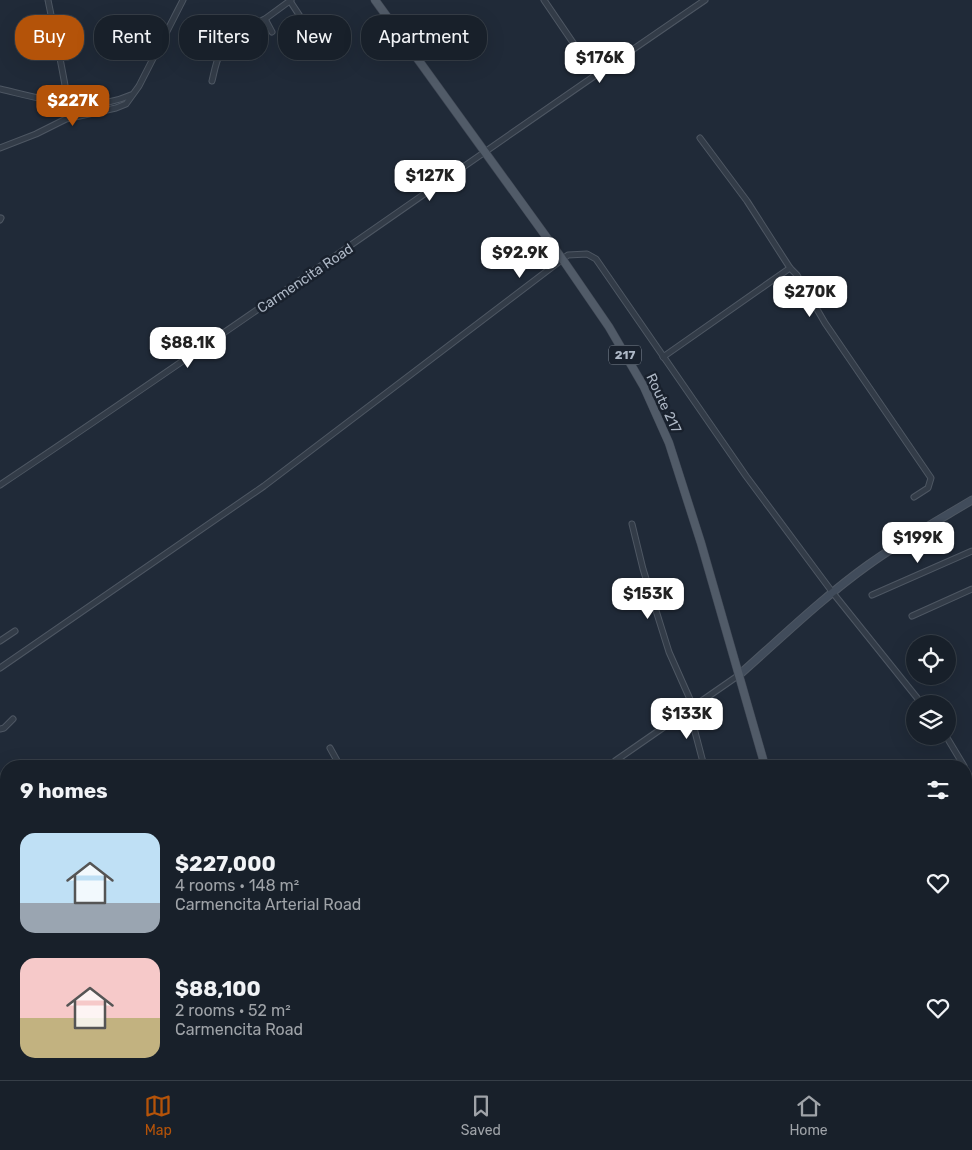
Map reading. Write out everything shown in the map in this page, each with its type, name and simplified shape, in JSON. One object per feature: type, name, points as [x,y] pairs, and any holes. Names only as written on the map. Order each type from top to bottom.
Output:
[{"type":"main road","name":"Route 217","points":[[375,0],[563,260],[609,327],[644,387],[669,443],[701,543],[763,760]]},
{"type":"main road","points":[[739,675],[833,593],[896,545],[972,500]]},
{"type":"street","points":[[48,0],[55,40],[62,62],[68,104]]},
{"type":"street","points":[[0,148],[36,134],[66,119],[126,104],[134,94],[155,57],[184,0]]},
{"type":"street","points":[[544,0],[595,75]]},
{"type":"street","name":"Carmencita Road","points":[[0,485],[359,241],[704,0]]},
{"type":"street","points":[[268,17],[290,1],[299,15]]},
{"type":"street","points":[[268,25],[272,32]]},
{"type":"street","points":[[212,81],[218,60]]},
{"type":"street","points":[[0,89],[68,104],[111,102],[134,94]]},
{"type":"street","points":[[700,138],[747,201],[790,268],[797,275],[825,323],[930,478],[928,488],[914,497]]},
{"type":"street","points":[[0,668],[264,486],[568,255],[587,254],[596,259],[746,476],[833,593],[915,695]]},
{"type":"street","points":[[663,357],[790,268]]},
{"type":"street","points":[[632,524],[643,568],[669,652],[691,708],[703,760]]},
{"type":"street","points":[[872,595],[972,551]]},
{"type":"street","points":[[912,616],[972,589]]},
{"type":"street","points":[[0,641],[15,632]]},
{"type":"street","points":[[616,760],[739,675]]},
{"type":"street","points":[[0,729],[14,720]]},
{"type":"street","points":[[951,745],[960,760]]},
{"type":"street","points":[[330,748],[337,760]]}]
